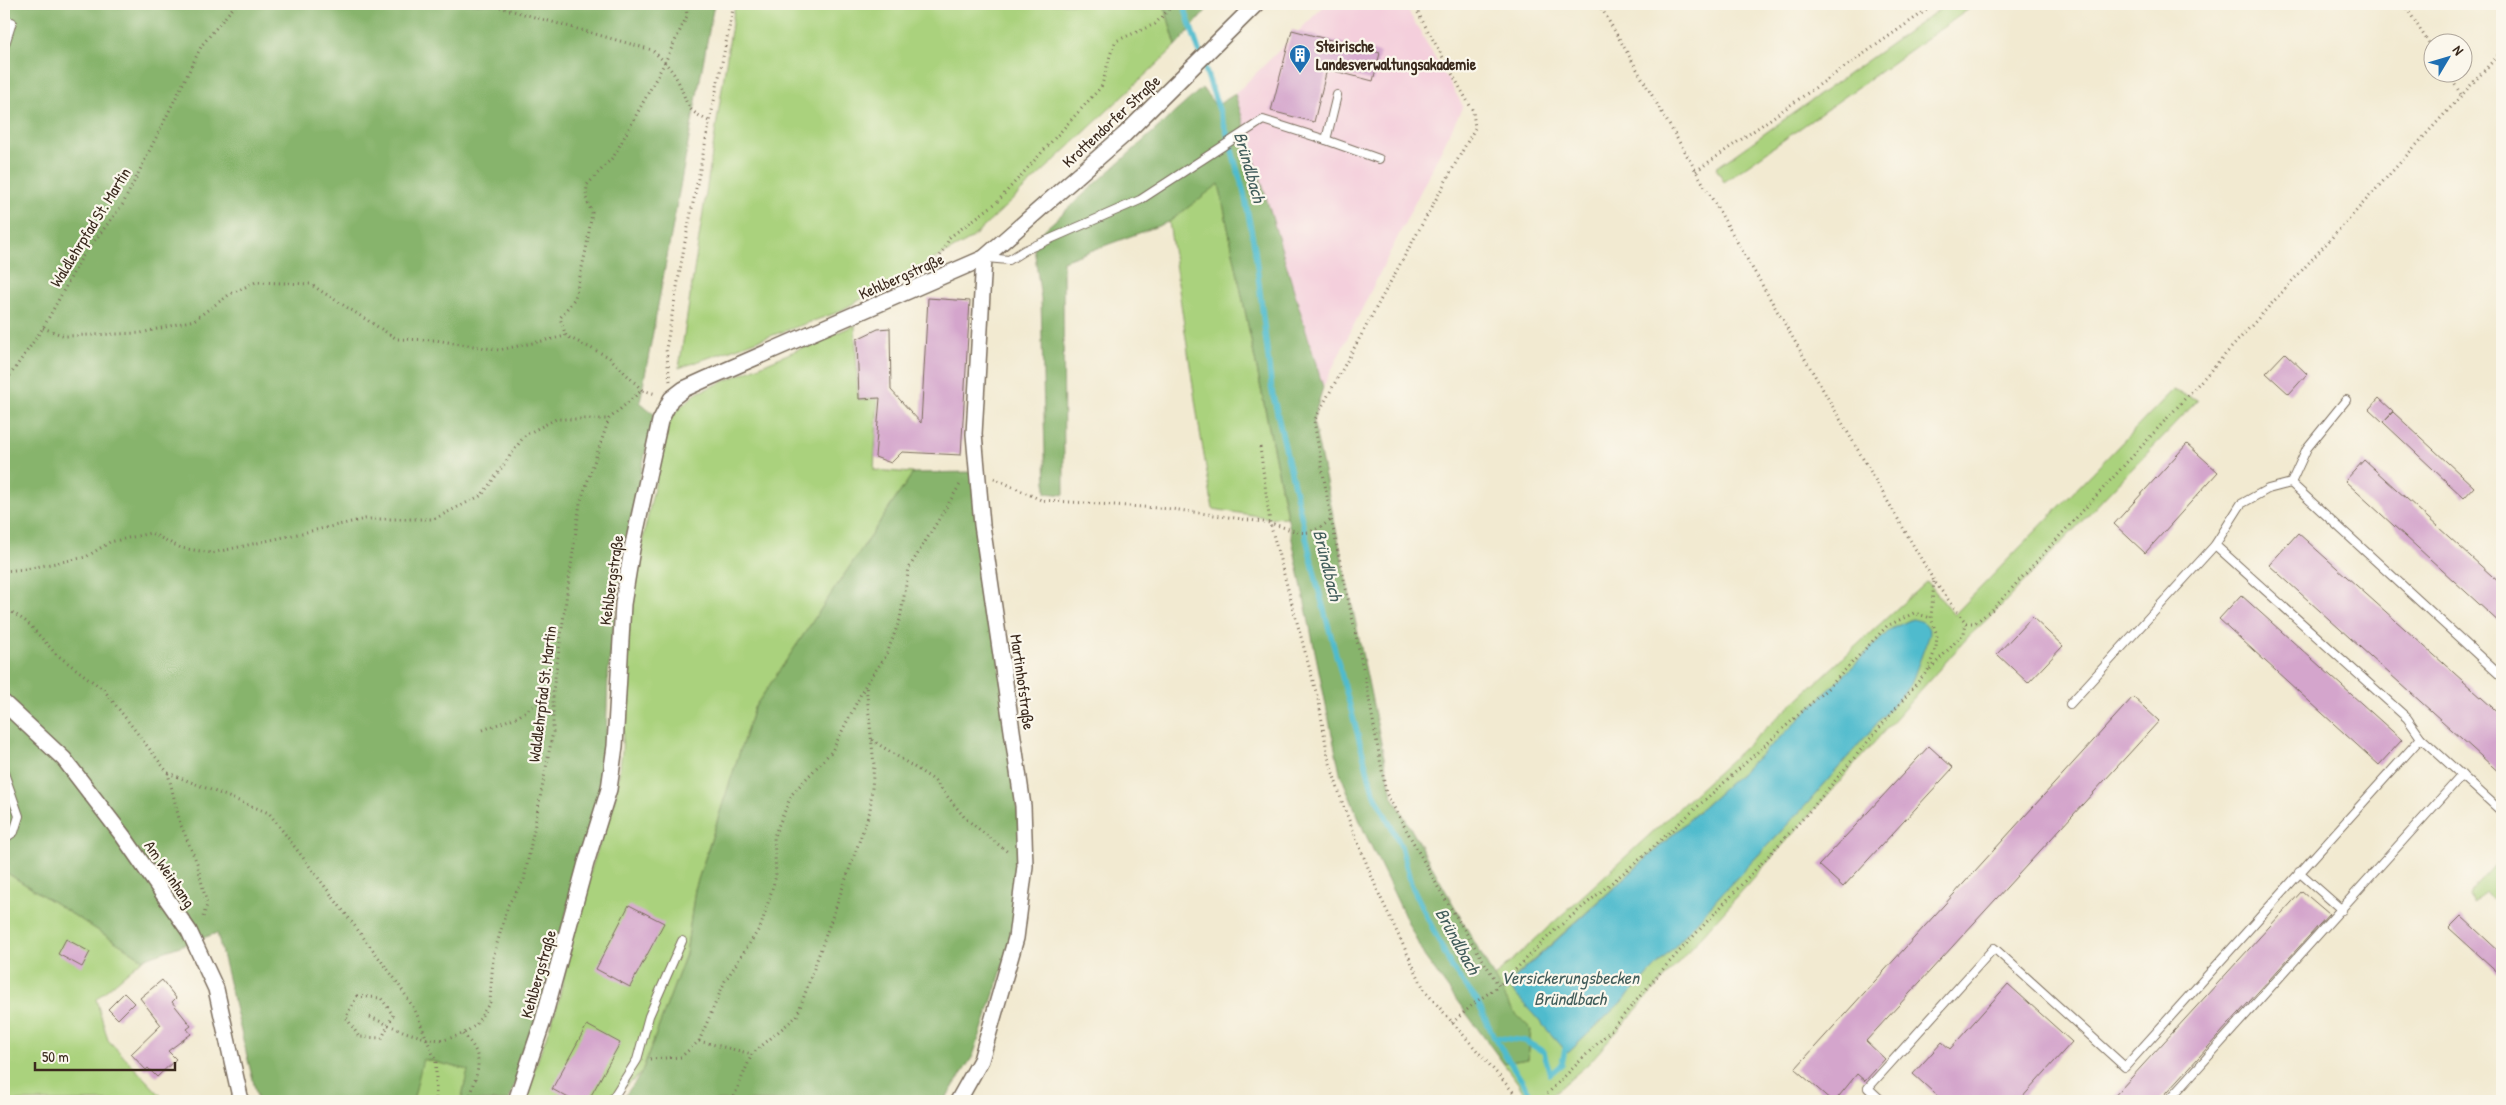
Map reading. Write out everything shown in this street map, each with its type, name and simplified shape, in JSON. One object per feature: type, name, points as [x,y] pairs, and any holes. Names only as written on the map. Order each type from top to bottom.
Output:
[{"type":"street","name":"Krottendorfer Straße","points":[[984,258],[1110,147],[1256,4]]},
{"type":"street","name":"Kehlbergstraße","points":[[516,1101],[543,1021],[586,863],[610,789],[615,746],[623,604],[632,549],[660,421],[671,399],[684,389],[706,379],[984,258]]},
{"type":"street","name":"Martinhofstraße","points":[[958,1101],[981,1060],[1016,938],[1025,866],[1024,806],[982,525],[974,434],[984,258]]},
{"type":"street","name":"Am Weinhang","points":[[4,703],[64,759],[124,836],[189,932],[216,989],[242,1101]]},
{"type":"lane","points":[[4,47],[12,22]]},
{"type":"lane","points":[[1326,140],[1337,95]]},
{"type":"lane","points":[[984,258],[1009,260],[1025,250],[1140,200],[1263,120],[1326,140],[1378,160]]},
{"type":"lane","points":[[2291,483],[2307,448],[2346,400]]},
{"type":"lane","points":[[2070,704],[2215,545],[2240,504],[2268,489],[2291,483]]},
{"type":"lane","points":[[2291,483],[2502,677]]},
{"type":"lane","points":[[2215,545],[2407,718],[2421,738],[2502,812]]},
{"type":"lane","points":[[1882,1101],[1868,1088],[1994,948],[2125,1067],[2421,738]]},
{"type":"lane","points":[[4,773],[20,816],[14,832],[4,838]]},
{"type":"lane","points":[[2168,1101],[2462,775]]},
{"type":"lane","points":[[2299,872],[2342,910]]},
{"type":"lane","points":[[611,1101],[637,1060],[649,1016],[682,941]]},
{"type":"path","name":"Waldlehrpfad St. Martin","points":[[4,384],[44,328],[82,257],[123,204],[202,45],[236,4]]},
{"type":"path","points":[[478,4],[497,5],[652,50],[665,62],[678,80],[686,104],[698,116],[711,122]]},
{"type":"path","points":[[566,336],[560,318],[575,298],[592,213],[586,198],[587,185],[614,156],[665,62],[687,16],[686,4]]},
{"type":"path","points":[[44,328],[66,336],[141,333],[194,320],[230,294],[256,282],[310,284],[397,339],[435,340],[499,350],[566,336],[609,357],[642,390],[671,399],[666,348],[685,242],[734,4]]},
{"type":"path","points":[[926,284],[950,237],[996,203],[1101,87],[1106,74],[1107,57],[1116,40],[1155,24],[1174,4]]},
{"type":"path","points":[[1413,4],[1473,111],[1475,128],[1314,422],[1331,519],[1367,687],[1386,793],[1439,889],[1499,986]]},
{"type":"path","points":[[1540,1101],[1612,1030],[1664,968],[1807,814],[1928,670],[1964,633],[1966,623],[1934,581],[1598,4]]},
{"type":"path","points":[[1696,171],[1935,4]]},
{"type":"path","points":[[2404,4],[2424,35]]},
{"type":"path","points":[[1966,623],[1975,623],[1994,608],[2502,51]]},
{"type":"path","points":[[2453,82],[2462,96]]},
{"type":"path","name":"Waldlehrpfad St. Martin","points":[[463,1034],[476,1025],[490,1002],[493,958],[508,905],[524,880],[553,732],[553,691],[580,503],[609,419],[642,390]]},
{"type":"path","points":[[4,571],[26,569],[86,557],[110,542],[151,533],[181,548],[212,554],[365,519],[434,519],[482,495],[525,435],[556,419],[609,419]]},
{"type":"path","points":[[1260,447],[1270,523],[1318,703],[1328,757],[1344,808],[1378,892],[1425,990],[1521,1101]]},
{"type":"path","points":[[637,1060],[681,1057],[699,1041],[725,981],[761,926],[776,876],[774,836],[792,794],[832,751],[866,684],[886,656],[900,619],[909,568],[961,482],[977,466],[1042,500],[1172,509],[1270,523],[1306,534],[1331,519]]},
{"type":"path","points":[[1928,670],[1936,647],[1937,635],[1931,618],[1934,581]]},
{"type":"path","points":[[4,606],[27,622],[56,654],[104,690],[168,773],[180,823],[197,863],[207,905],[201,920],[189,932]]},
{"type":"path","points":[[1452,1023],[1477,1001],[1499,986],[1556,930],[1640,859],[1829,687],[1886,626],[1914,613],[1931,618]]},
{"type":"path","points":[[732,1101],[752,1054],[797,1016],[870,811],[874,765],[866,684]]},
{"type":"path","points":[[483,730],[520,716],[553,691]]},
{"type":"path","points":[[872,740],[934,780],[965,818],[1025,866]]},
{"type":"path","points":[[168,773],[269,813],[396,979],[429,1039],[436,1062],[436,1101]]},
{"type":"path","points":[[357,996],[381,998],[393,1016],[388,1026],[382,1038],[359,1037],[346,1017],[357,996]]},
{"type":"path","points":[[370,1017],[388,1026],[429,1039],[444,1040],[463,1034],[475,1046],[479,1062],[469,1101]]},
{"type":"path","points":[[699,1041],[752,1054]]},
{"type":"shaded area","points":[[1326,4],[1404,4],[1463,106],[1323,387],[1235,94]]},
{"type":"green space","points":[[4,4],[714,4],[640,402],[654,414],[621,563],[608,675],[605,771],[546,987],[509,1101],[461,1101],[468,1070],[423,1059],[413,1101],[258,1101],[217,933],[143,959],[4,871]]},
{"type":"green space","points":[[735,4],[1164,4],[1176,46],[971,239],[836,313],[679,368]]},
{"type":"green space","points":[[1164,4],[1208,4],[1209,7],[1176,46]]},
{"type":"green space","points":[[1947,4],[1976,4],[1724,182],[1716,168]]},
{"type":"green space","points":[[1202,88],[1216,106],[1235,94],[1323,387],[1313,420],[1392,795],[1513,1011],[1531,1029],[1528,1059],[1503,1063],[1424,956],[1364,831],[1340,773],[1219,184],[1169,222],[1063,261],[1064,495],[1046,493],[1041,299],[1033,240]]},
{"type":"green space","points":[[1219,183],[1287,517],[1271,518],[1213,509],[1169,222]]},
{"type":"green space","points":[[855,325],[858,399],[878,399],[874,470],[913,473],[754,708],[695,889],[686,954],[641,1074],[607,1101],[523,1101],[558,1003],[580,903],[616,794],[622,752],[626,654],[632,603],[641,547],[669,421],[679,408],[697,393]]},
{"type":"green space","points":[[2173,390],[2198,400],[1997,610],[1968,637],[1588,1064],[1545,1101],[1528,1101],[1518,1083],[1503,1063],[1528,1059],[1531,1029],[1513,1011],[1494,977],[1927,581],[1954,615]],"holes":[[[1912,619],[1911,684],[1807,804],[1723,892],[1678,943],[1638,986],[1568,1053],[1507,984],[1785,733],[1891,629]]]},
{"type":"green space","points":[[974,472],[1022,841],[1014,934],[973,1056],[944,1101],[621,1101],[641,1074],[686,954],[695,889],[754,708],[913,473]]},
{"type":"green space","points":[[2502,857],[2502,906],[2485,891],[2473,904],[2469,896],[2471,891]]},
{"type":"green space","points":[[4,871],[143,959],[96,999],[108,1040],[162,1097],[159,1101],[4,1101]]},
{"type":"green space","points":[[422,1059],[468,1070],[461,1101],[413,1101]]},
{"type":"water","name":"Versickerungsbecken Bründlbach","points":[[1912,619],[1924,623],[1930,633],[1911,684],[1807,804],[1723,892],[1678,943],[1638,986],[1568,1053],[1507,985],[1785,733],[1891,629]]},
{"type":"building","name":"Steirische Landesverwaltungsakademie","points":[[1292,30],[1380,53],[1373,81],[1327,69],[1314,122],[1271,111]]},
{"type":"building","points":[[928,298],[970,301],[961,455],[902,452],[891,463],[875,457],[880,398],[859,399],[857,339],[878,329],[890,328],[891,390],[921,423]]},
{"type":"building","points":[[2285,353],[2307,374],[2289,394],[2266,373]]},
{"type":"building","points":[[2379,398],[2393,411],[2383,422],[2369,409]]},
{"type":"building","points":[[2393,412],[2474,487],[2464,498],[2383,422]]},
{"type":"building","points":[[2187,444],[2218,472],[2145,553],[2114,524]]},
{"type":"building","points":[[2364,460],[2502,585],[2502,625],[2345,481]]},
{"type":"building","points":[[2298,533],[2502,716],[2502,775],[2269,565]]},
{"type":"building","points":[[2241,595],[2402,740],[2379,765],[2219,619]]},
{"type":"building","points":[[2032,617],[2063,646],[2028,683],[1997,654]]},
{"type":"building","points":[[2133,697],[2159,721],[1866,1041],[1885,1059],[1865,1081],[1857,1074],[1835,1101],[1832,1101],[1795,1069]]},
{"type":"building","points":[[1929,746],[1953,768],[1843,887],[1819,865]]},
{"type":"building","points":[[2302,891],[2329,914],[2159,1101],[2110,1101]]},
{"type":"building","points":[[629,905],[664,923],[630,987],[596,969]]},
{"type":"building","points":[[2461,916],[2502,954],[2502,976],[2449,928]]},
{"type":"building","points":[[66,939],[90,952],[82,967],[58,954]]},
{"type":"building","points":[[162,980],[176,998],[172,1002],[191,1026],[187,1029],[191,1034],[168,1051],[176,1059],[157,1077],[148,1068],[146,1070],[131,1054],[161,1025],[140,998]]},
{"type":"building","points":[[2008,984],[2072,1042],[2019,1101],[1943,1101],[1913,1074],[1942,1042],[1950,1049]]},
{"type":"building","points":[[124,993],[134,1003],[118,1019],[108,1009]]},
{"type":"building","points":[[587,1025],[620,1043],[588,1101],[574,1101],[552,1089]]},
{"type":"waterway","name":"Bründlbach","points":[[1183,4],[1227,133],[1244,193],[1255,250],[1272,391],[1318,588],[1373,791],[1401,846],[1411,884],[1452,968],[1477,1001],[1494,1037],[1534,1100]]},
{"type":"waterway","points":[[1494,1037],[1525,1041],[1544,1052],[1550,1074],[1562,1064],[1565,1049]]},
{"type":"place","name":"Steirische Landesverwaltungsakademie","points":[[1300,74]]}]
